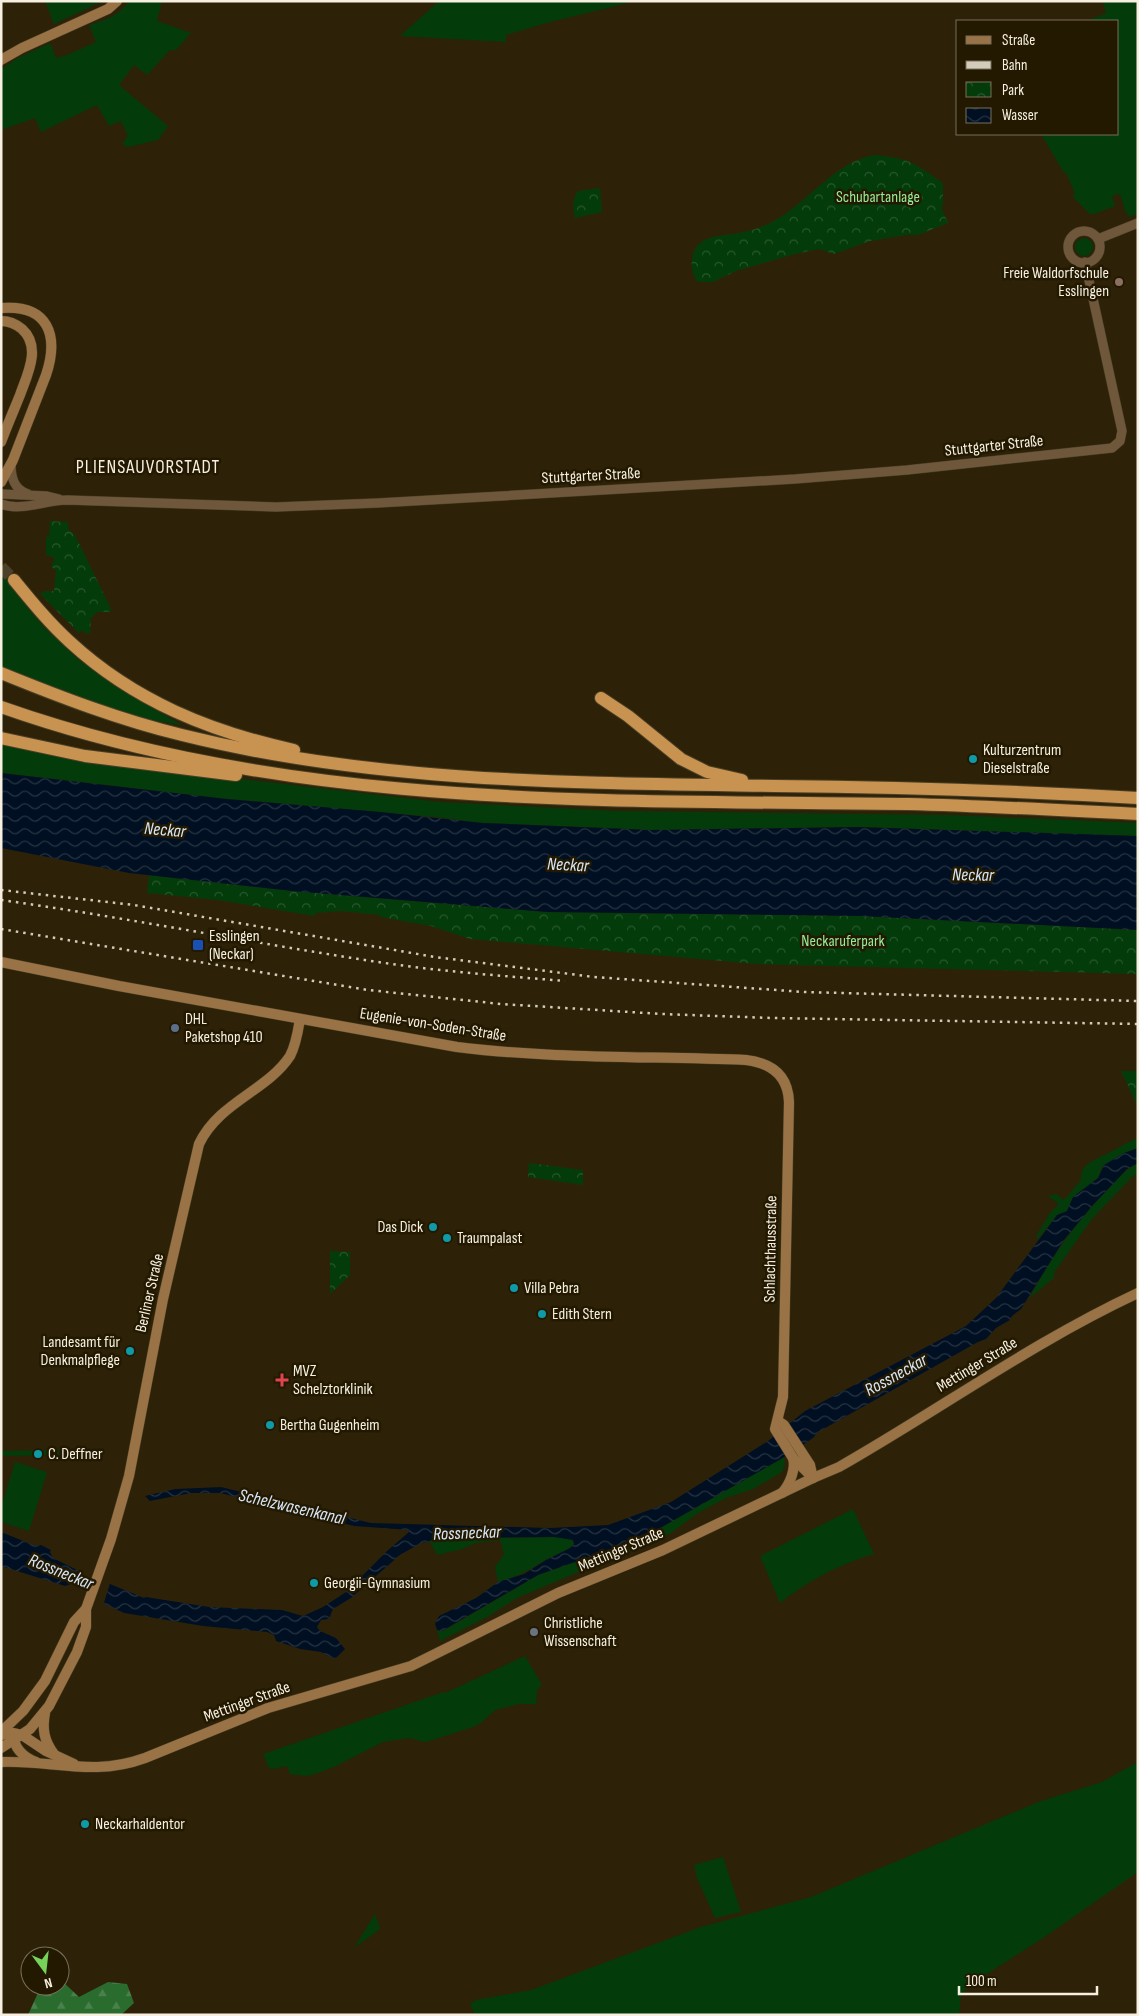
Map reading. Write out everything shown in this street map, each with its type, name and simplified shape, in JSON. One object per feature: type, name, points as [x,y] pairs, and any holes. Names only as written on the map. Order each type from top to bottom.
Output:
[{"type":"highway","points":[[14,580],[57,630],[82,653],[117,679],[153,702],[182,716],[232,734],[281,747],[382,769]]},
{"type":"highway","points":[[1,673],[95,709],[173,733],[273,754],[382,769],[432,774],[630,785],[961,790],[1138,798]]},
{"type":"highway","points":[[601,698],[628,716],[666,749],[689,764],[717,775],[772,786]]},
{"type":"highway","points":[[1,707],[88,734],[164,754],[246,769],[444,792],[542,799],[640,802],[910,804],[1138,814]]},
{"type":"highway","points":[[1,738],[54,750],[116,760],[271,779],[347,782]]},
{"type":"main road","points":[[1,60],[22,48],[108,9],[117,1]]},
{"type":"main road","points":[[1,308],[16,308],[30,312],[42,320],[47,326],[52,343],[50,361],[11,464],[1,482]]},
{"type":"main road","points":[[1,321],[14,323],[26,332],[31,344],[32,354],[29,369],[1,442]]},
{"type":"main road","name":"Eugenie-von-Soden-Straße","points":[[1,962],[77,978],[300,1019],[380,1031],[457,1047],[491,1051],[648,1059],[685,1058],[755,1061],[769,1066],[783,1079]]},
{"type":"main road","name":"Berliner Straße","points":[[1,1748],[45,1712],[64,1680],[86,1627],[87,1605],[128,1482],[163,1299],[199,1144],[207,1130],[218,1117],[289,1057],[295,1044],[300,1019]]},
{"type":"main road","name":"Schlachthausstraße","points":[[783,1079],[788,1089],[789,1112],[783,1397],[779,1426],[813,1478]]},
{"type":"main road","name":"Mettinger Straße","points":[[1,1762],[39,1763],[87,1768],[135,1762],[268,1708],[403,1669],[549,1597],[663,1550],[839,1467],[1093,1314],[1138,1294]]},
{"type":"main road","points":[[782,1493],[789,1483],[797,1455]]},
{"type":"main road","name":"Berliner Straße","points":[[1,1733],[16,1719],[45,1681],[74,1622],[87,1605]]},
{"type":"main road","points":[[45,1712],[43,1727],[45,1738],[48,1747],[57,1757]]},
{"type":"main road","name":"Berliner Straße","points":[[16,1719],[16,1736]]},
{"type":"main road","name":"Berliner Straße","points":[[1,1733],[16,1736]]},
{"type":"main road","name":"Mettinger Straße","points":[[16,1736],[57,1757],[87,1768]]},
{"type":"main road","name":"Mettinger Straße","points":[[16,1736],[22,1754],[39,1763]]},
{"type":"street","points":[[1098,239],[1138,223]]},
{"type":"street","points":[[1082,231],[1091,233],[1098,239],[1099,247],[1097,254],[1092,260],[1086,262],[1077,261],[1072,257],[1068,248],[1070,240],[1074,235],[1082,231]]},
{"type":"street","name":"Stuttgarter Straße","points":[[1,494],[47,496],[61,500],[276,507],[697,485],[888,472],[1109,449],[1119,443],[1122,432],[1086,262]]},
{"type":"street","points":[[11,464],[12,477],[16,486],[21,492],[30,495]]},
{"type":"street","name":"Stuttgarter Straße","points":[[11,506],[38,505],[61,500]]},
{"type":"street","points":[[1,504],[11,506]]},
{"type":"street","points":[[1,510],[11,506]]},
{"type":"green space","points":[[45,1],[103,1],[54,24]]},
{"type":"green space","points":[[129,1],[162,1],[157,21],[191,33],[176,50],[170,50],[147,75],[134,65],[119,85],[168,126],[158,140],[128,147],[122,144],[128,136],[121,121],[109,126],[97,105],[41,132],[35,118],[1,130],[1,69],[16,59],[50,43],[56,58],[96,42],[89,25],[116,14]]},
{"type":"green space","points":[[439,1],[636,1],[506,35],[506,42],[400,36]]},
{"type":"green space","points":[[1103,1],[1138,1],[1138,214],[1130,217],[1126,213],[1120,194],[1112,196],[1115,206],[1090,214],[1074,198],[1073,195],[1075,194],[1066,172],[1064,173],[1042,135],[1119,135],[1119,20],[1089,20],[1106,13]]},
{"type":"green space","name":"Schubartanlage","points":[[875,155],[905,160],[943,183],[943,206],[941,207],[948,223],[918,235],[870,241],[834,254],[819,249],[795,254],[736,271],[713,282],[698,282],[695,278],[692,258],[696,248],[703,241],[708,238],[752,230],[770,223],[799,204],[847,165]]},
{"type":"green space","points":[[600,188],[602,212],[575,218],[573,208],[578,191]]},
{"type":"green space","points":[[1084,238],[1091,240],[1093,247],[1091,254],[1084,256],[1077,254],[1075,247],[1077,240]]},
{"type":"green space","points":[[50,521],[68,522],[68,529],[75,535],[111,609],[110,612],[97,612],[91,618],[90,633],[86,634],[82,630],[79,633],[40,594],[45,591],[54,591],[56,570],[51,567],[55,558],[46,555],[46,537],[49,536]]},
{"type":"green space","points":[[1,571],[18,576],[9,585],[44,627],[79,660],[121,690],[182,725],[150,720],[86,700],[1,667]]},
{"type":"green space","points":[[1,742],[119,765],[440,802],[618,811],[950,815],[1138,823],[1138,836],[858,827],[652,830],[483,823],[227,799],[1,773]]},
{"type":"green space","name":"Neckaruferpark","points":[[149,875],[292,891],[547,912],[861,916],[1138,930],[1138,974],[757,964],[470,939],[431,926],[380,917],[380,915],[341,911],[315,913],[315,916],[218,900],[147,893]]},
{"type":"green space","points":[[1121,1071],[1138,1071],[1138,1107]]},
{"type":"green space","points":[[1138,1138],[1138,1148],[1124,1153],[1102,1167],[1098,1178],[1073,1197],[1067,1211],[1057,1215],[1038,1239],[1036,1236],[1050,1213],[1059,1204],[1048,1196],[1056,1194],[1064,1200],[1081,1180],[1083,1169],[1087,1165]]},
{"type":"green space","points":[[529,1163],[583,1170],[583,1185],[528,1177]]},
{"type":"green space","points":[[1138,1163],[1138,1174],[1133,1176],[1092,1219],[1053,1274],[1055,1277],[1029,1299],[1055,1254],[1075,1227],[1119,1177]]},
{"type":"green space","points":[[330,1251],[350,1252],[350,1275],[330,1294]]},
{"type":"green space","points":[[58,1450],[60,1452],[57,1455],[1,1456],[1,1451]]},
{"type":"green space","points":[[784,1457],[785,1464],[782,1472],[753,1489],[726,1498],[698,1513],[671,1533],[517,1598],[487,1617],[440,1641],[437,1630],[443,1631],[538,1575],[603,1552],[662,1527]]},
{"type":"green space","points":[[15,1462],[47,1472],[29,1531],[1,1522],[1,1507]]},
{"type":"green space","points":[[853,1509],[874,1554],[824,1574],[801,1587],[780,1603],[760,1556]]},
{"type":"green space","points":[[439,1538],[571,1538],[574,1544],[565,1551],[524,1572],[498,1582],[495,1567],[504,1554],[500,1540],[476,1543],[462,1549],[437,1555],[429,1540]]},
{"type":"green space","points":[[525,1656],[541,1683],[537,1690],[536,1704],[519,1704],[495,1710],[481,1723],[473,1727],[426,1742],[409,1738],[383,1742],[334,1767],[307,1776],[290,1774],[287,1766],[269,1768],[263,1754],[445,1693]]},
{"type":"green space","points":[[1138,1762],[1138,1872],[1046,1936],[971,1984],[961,1995],[959,2015],[475,2015],[470,2004],[476,2000],[531,1990],[701,1927],[811,1897],[1041,1801],[1102,1782]]},
{"type":"green space","points":[[723,1857],[741,1912],[715,1918],[697,1878],[694,1865]]},
{"type":"green space","points":[[375,1914],[380,1929],[354,1948]]},
{"type":"green space","points":[[108,1982],[127,1984],[134,2003],[121,2015],[28,2015],[37,1996],[70,1996],[70,1989],[79,1997]]},
{"type":"water","name":"Neckar","points":[[1,773],[227,799],[483,823],[652,830],[858,827],[1138,836],[1138,930],[861,916],[547,912],[292,891],[129,873],[1,848]]},
{"type":"water","points":[[1138,1148],[1138,1163],[1127,1169],[1093,1205],[1064,1240],[1021,1309],[1010,1320],[996,1328],[986,1339],[818,1432],[813,1438],[781,1459],[662,1527],[603,1552],[538,1575],[442,1631],[437,1630],[435,1624],[439,1616],[476,1598],[498,1582],[524,1574],[570,1548],[574,1544],[573,1540],[554,1537],[439,1538],[419,1544],[400,1555],[351,1598],[333,1609],[329,1619],[321,1620],[317,1627],[320,1631],[336,1638],[345,1649],[335,1659],[321,1652],[300,1649],[276,1641],[274,1635],[267,1632],[203,1626],[124,1613],[65,1586],[1,1566],[1,1532],[36,1546],[41,1545],[51,1550],[53,1558],[81,1572],[144,1598],[209,1607],[282,1610],[303,1616],[323,1607],[346,1592],[409,1530],[354,1526],[220,1493],[191,1493],[150,1501],[145,1496],[175,1489],[221,1487],[371,1523],[550,1528],[608,1525],[671,1502],[768,1441],[805,1411],[966,1326],[996,1298],[1057,1215],[1067,1211],[1073,1197],[1098,1178],[1104,1165],[1124,1153]]},
{"type":"pier","points":[[82,1569],[111,1580],[103,1606],[65,1588],[65,1586],[76,1582]]},
{"type":"tunnel","points":[[1,567],[14,580]]},
{"type":"railway","points":[[1,890],[134,905],[435,957],[594,977],[804,992],[1138,1001]]},
{"type":"railway","points":[[1,900],[385,963],[565,981]]},
{"type":"railway","points":[[1,929],[368,990],[501,1004],[662,1014],[772,1018],[1138,1024]]},
{"type":"place","name":"Freie Waldorfschule Esslingen","points":[[1119,282]]},
{"type":"place","name":"Kulturzentrum Dieselstraße","points":[[973,759]]},
{"type":"place","name":"Esslingen (Neckar)","points":[[198,945]]},
{"type":"place","name":"DHL Paketshop 410","points":[[175,1028]]},
{"type":"place","name":"Das Dick","points":[[433,1227]]},
{"type":"place","name":"Traumpalast","points":[[447,1238]]},
{"type":"place","name":"Villa Pebra","points":[[514,1288]]},
{"type":"place","name":"Edith Stern","points":[[542,1314]]},
{"type":"place","name":"Landesamt für Denkmalpflege","points":[[130,1351]]},
{"type":"place","name":"MVZ Schelztorklinik","points":[[282,1380]]},
{"type":"place","name":"Bertha Gugenheim","points":[[270,1425]]},
{"type":"place","name":"C. Deffner","points":[[38,1454]]},
{"type":"place","name":"Georgii-Gymnasium","points":[[314,1583]]},
{"type":"place","name":"Christliche Wissenschaft","points":[[534,1632]]},
{"type":"place","name":"Neckarhaldentor","points":[[85,1824]]},
{"type":"district","name":"PLIENSAUVORSTADT","points":[[148,467]]},
{"type":"water label","name":"Rossneckar","points":[[896,1375]]},
{"type":"water label","name":"Schelzwasenkanal","points":[[292,1507]]},
{"type":"water label","name":"Rossneckar","points":[[467,1533]]},
{"type":"water label","name":"Rossneckar","points":[[61,1572]]}]
